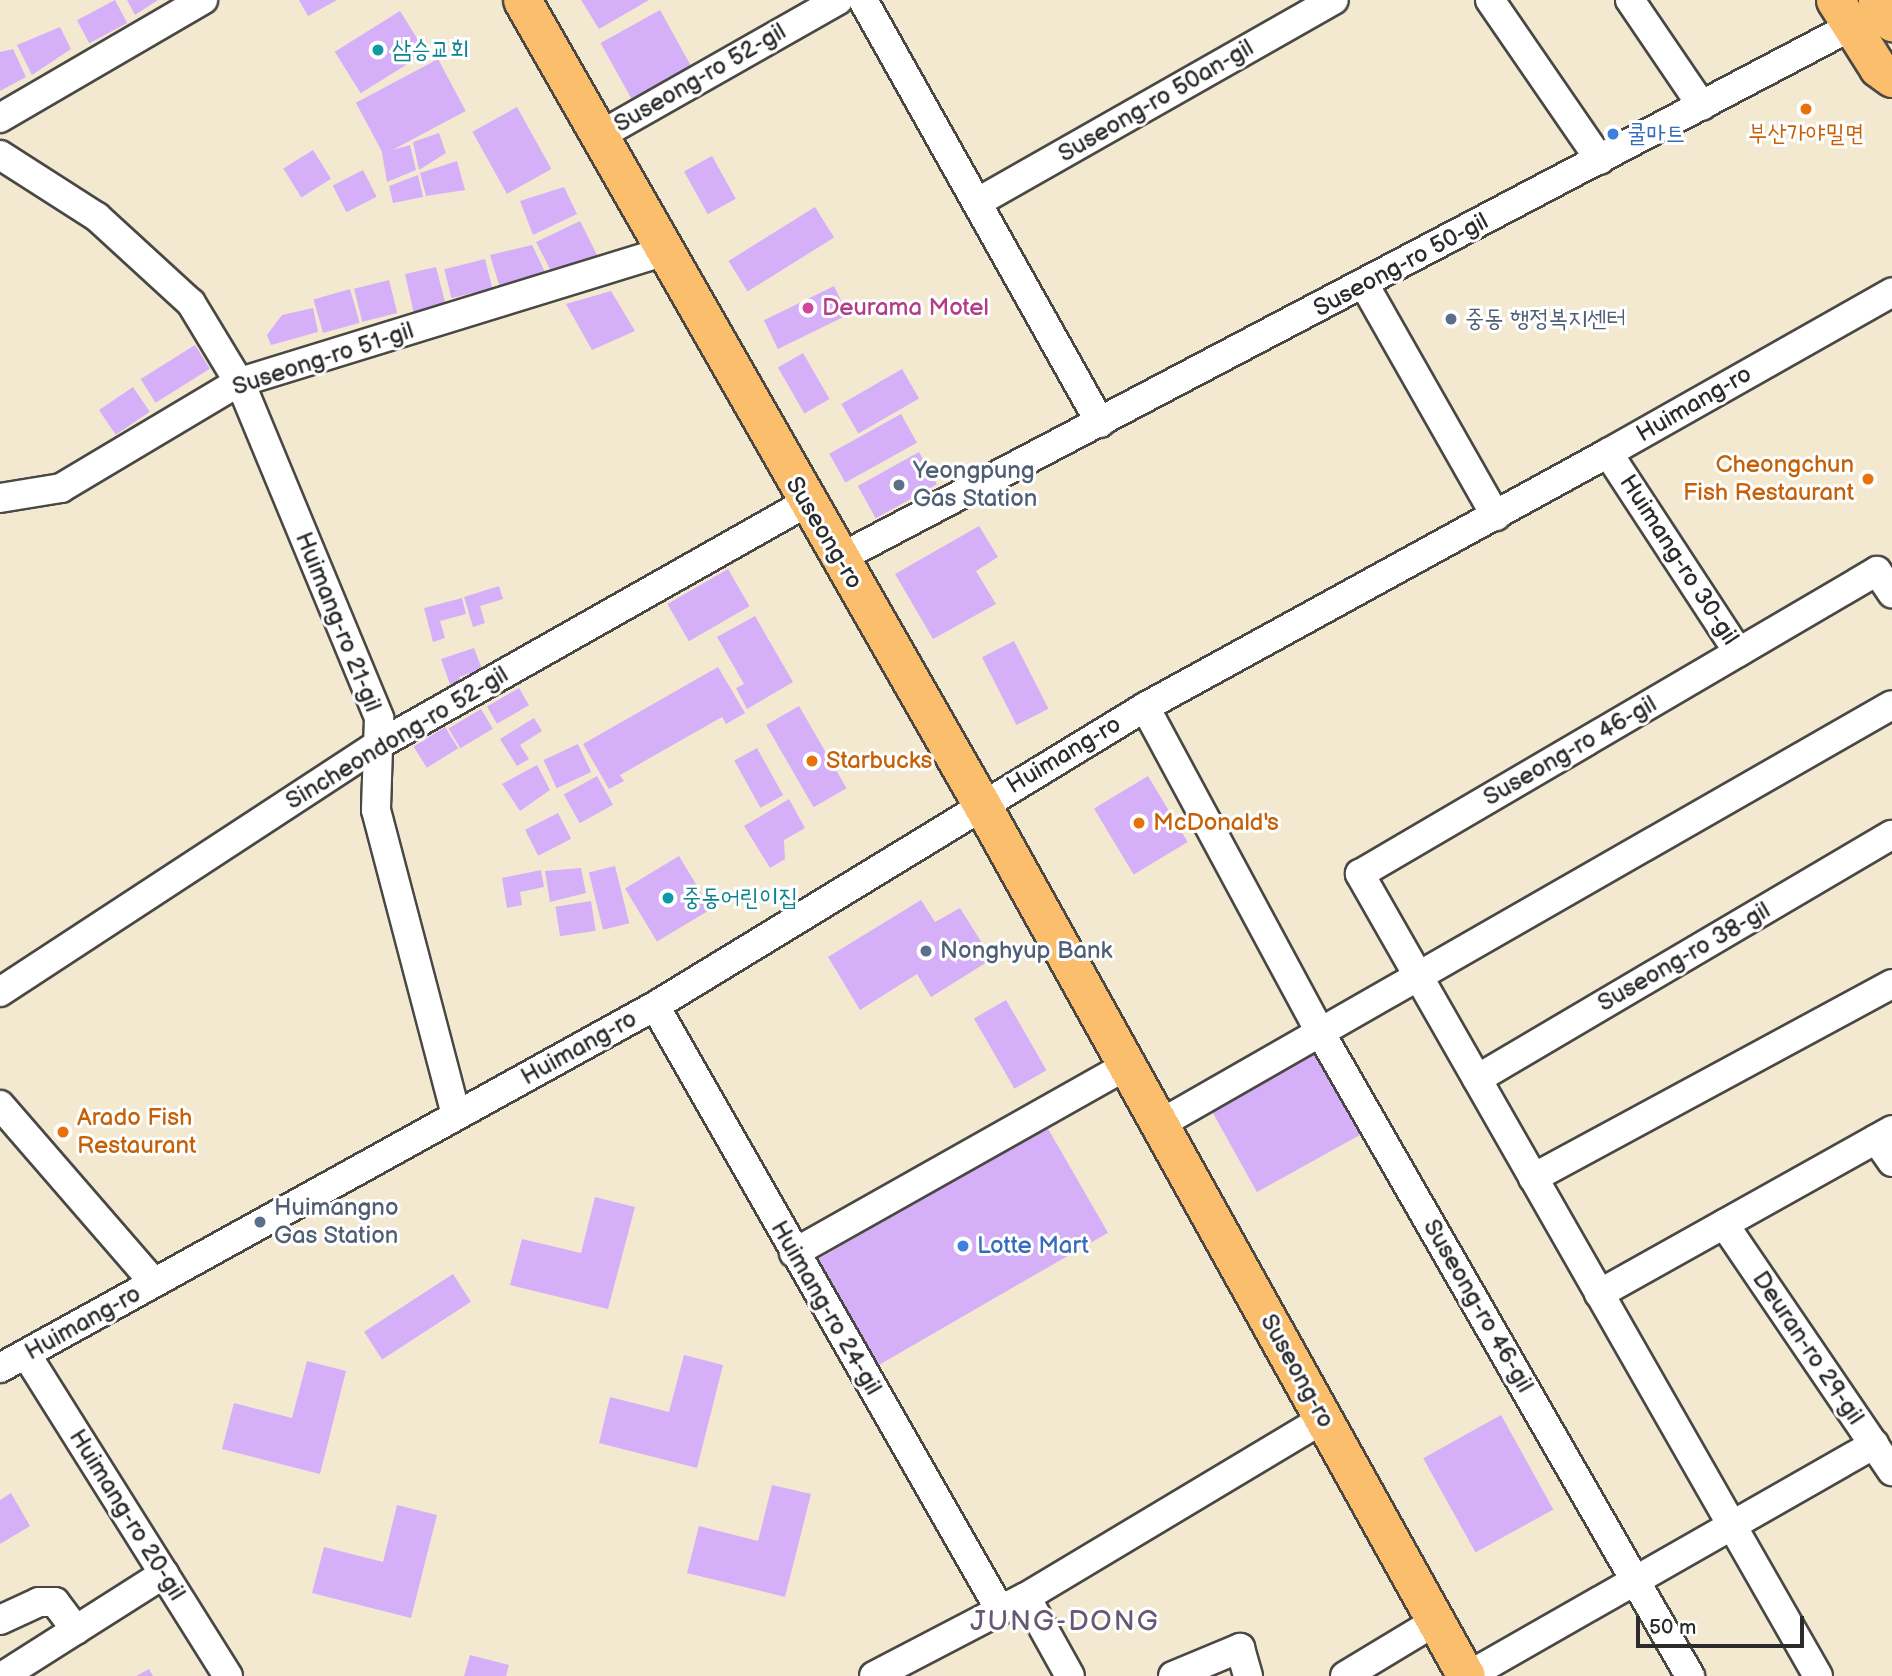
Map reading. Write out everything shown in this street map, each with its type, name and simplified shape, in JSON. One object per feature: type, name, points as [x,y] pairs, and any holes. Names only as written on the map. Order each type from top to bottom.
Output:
[{"type":"main road","name":"Suseong-ro","points":[[522,0],[806,503],[982,805],[1467,1676]]},
{"type":"main road","points":[[1872,10],[1878,68],[1892,78]]},
{"type":"street","points":[[0,118],[203,0]]},
{"type":"street","name":"Suseong-ro 52-gil","points":[[599,136],[838,0]]},
{"type":"street","points":[[863,0],[1100,423]]},
{"type":"street","name":"Suseong-ro 50an-gil","points":[[978,202],[1334,0]]},
{"type":"street","points":[[1490,0],[1600,160]]},
{"type":"street","points":[[1630,0],[1702,106]]},
{"type":"street","name":"Suseong-ro 50-gil","points":[[840,558],[1702,106],[1872,10]]},
{"type":"street","name":"Huimang-ro 21-gil","points":[[0,155],[97,217],[191,303],[237,383],[379,718],[376,810],[456,1116]]},
{"type":"street","name":"Suseong-ro 51-gil","points":[[0,498],[61,488],[237,383],[663,252]]},
{"type":"street","points":[[1364,284],[1496,516]]},
{"type":"street","name":"Huimang-ro","points":[[0,1368],[655,1006],[1145,707],[1496,516],[1892,292]]},
{"type":"street","name":"Huimang-ro 30-gil","points":[[1608,453],[1738,652],[1887,575]]},
{"type":"street","name":"Sincheondong-ro 52-gil","points":[[0,992],[378,745],[806,503]]},
{"type":"street","name":"Suseong-ro 46-gil","points":[[1419,978],[1360,874],[1738,652]]},
{"type":"street","points":[[1160,1124],[1892,705]]},
{"type":"street","name":"Huimang-ro","points":[[1145,707],[1320,1032]]},
{"type":"street","name":"Suseong-ro 38-gil","points":[[1476,1079],[1892,835]]},
{"type":"street","points":[[1419,978],[1818,1676]]},
{"type":"street","points":[[1533,1178],[1892,984]]},
{"type":"street","name":"Huimang-ro 24-gil","points":[[655,1006],[999,1608]]},
{"type":"street","name":"Suseong-ro 46-gil","points":[[1320,1032],[1635,1579]]},
{"type":"street","points":[[794,1252],[1127,1065]]},
{"type":"street","points":[[0,1104],[154,1283]]},
{"type":"street","points":[[1599,1294],[1724,1224],[1887,1144]]},
{"type":"street","name":"Deuran-ro 29-gil","points":[[1724,1224],[1892,1471]]},
{"type":"street","name":"Huimang-ro 20-gil","points":[[26,1354],[228,1676]]},
{"type":"street","points":[[880,1674],[999,1608],[1026,1597],[1324,1419]]},
{"type":"street","name":"Suseong-ro","points":[[1467,1676],[1635,1579],[1733,1527],[1874,1444]]},
{"type":"street","points":[[3,1676],[164,1574]]},
{"type":"street","points":[[1635,1579],[1690,1676]]},
{"type":"street","points":[[1026,1597],[1070,1676]]},
{"type":"street","points":[[0,1620],[39,1601],[55,1602],[76,1630]]},
{"type":"street","points":[[1345,1676],[1436,1620]]},
{"type":"street","points":[[1173,1676],[1240,1648],[1248,1676]]},
{"type":"building","points":[[115,0],[127,23],[89,43],[77,20]]},
{"type":"building","points":[[127,0],[158,0],[135,15]]},
{"type":"building","points":[[299,0],[337,0],[308,16]]},
{"type":"building","points":[[581,0],[649,0],[599,29]]},
{"type":"building","points":[[660,10],[693,69],[633,102],[601,43]]},
{"type":"building","name":"삼승교회","points":[[400,11],[426,53],[361,93],[335,52]]},
{"type":"building","points":[[60,27],[71,49],[32,75],[17,45]]},
{"type":"building","points":[[13,49],[26,77],[0,91],[0,52]]},
{"type":"building","points":[[438,59],[466,111],[384,155],[356,103]]},
{"type":"building","points":[[517,107],[551,169],[507,194],[472,132]]},
{"type":"building","points":[[439,133],[446,153],[419,170],[413,142]]},
{"type":"building","points":[[410,145],[416,170],[387,182],[382,153]]},
{"type":"building","points":[[313,150],[331,179],[301,197],[283,169]]},
{"type":"building","points":[[712,156],[736,199],[708,214],[684,172]]},
{"type":"building","points":[[457,161],[465,190],[426,196],[420,173]]},
{"type":"building","points":[[363,170],[377,197],[346,212],[333,185]]},
{"type":"building","points":[[418,175],[423,197],[393,203],[389,186]]},
{"type":"building","points":[[564,187],[577,214],[533,235],[520,201]]},
{"type":"building","points":[[815,207],[834,238],[748,292],[728,261]]},
{"type":"building","points":[[580,221],[601,263],[553,275],[536,242]]},
{"type":"building","points":[[532,245],[546,274],[500,288],[490,255]]},
{"type":"building","points":[[485,259],[492,288],[452,298],[444,269]]},
{"type":"building","points":[[436,267],[445,302],[414,314],[405,274]]},
{"type":"building","points":[[389,280],[397,313],[362,322],[354,289]]},
{"type":"building","points":[[834,286],[848,315],[778,349],[764,320]]},
{"type":"building","points":[[350,289],[360,323],[323,333],[313,299]]},
{"type":"building","points":[[611,291],[635,331],[592,350],[566,304]]},
{"type":"building","points":[[313,308],[318,332],[271,345],[267,335],[282,315]]},
{"type":"building","points":[[195,345],[210,369],[156,403],[141,379]]},
{"type":"building","points":[[803,353],[830,399],[804,413],[778,368]]},
{"type":"building","points":[[902,369],[919,398],[858,433],[841,404]]},
{"type":"building","points":[[133,387],[150,412],[116,435],[99,410]]},
{"type":"building","points":[[901,414],[917,443],[845,483],[829,454]]},
{"type":"building","points":[[919,452],[937,484],[876,518],[858,486]]},
{"type":"building","points":[[979,526],[998,557],[976,571],[996,604],[933,639],[895,574]]},
{"type":"building","points":[[728,569],[750,606],[689,641],[667,604]]},
{"type":"building","points":[[499,586],[503,599],[480,606],[485,623],[473,627],[464,597]]},
{"type":"building","points":[[462,598],[466,614],[440,621],[445,638],[433,642],[424,608]]},
{"type":"building","points":[[755,616],[793,682],[747,709],[736,688],[744,684],[717,637]]},
{"type":"building","points":[[1014,641],[1049,709],[1016,725],[982,657]]},
{"type":"building","points":[[474,648],[482,669],[459,677],[463,687],[452,690],[441,659]]},
{"type":"building","points":[[718,667],[745,713],[726,724],[722,717],[620,775],[624,781],[609,789],[583,744]]},
{"type":"building","points":[[519,688],[529,705],[497,724],[487,706]]},
{"type":"building","points":[[799,706],[846,788],[814,807],[766,725]]},
{"type":"building","points":[[481,709],[493,729],[460,748],[448,729]]},
{"type":"building","points":[[534,718],[542,731],[520,745],[529,759],[517,766],[500,739]]},
{"type":"building","points":[[445,727],[458,748],[427,768],[414,747]]},
{"type":"building","points":[[578,744],[591,772],[557,788],[544,760]]},
{"type":"building","points":[[757,748],[783,795],[760,808],[734,761]]},
{"type":"building","points":[[537,765],[550,790],[520,811],[502,784]]},
{"type":"building","points":[[597,776],[613,805],[580,823],[564,794]]},
{"type":"building","name":"McDonald's","points":[[1148,776],[1188,842],[1134,874],[1094,808]]},
{"type":"building","points":[[789,799],[805,828],[784,840],[785,859],[770,868],[744,826]]},
{"type":"building","points":[[558,813],[571,839],[538,856],[525,830]]},
{"type":"building","name":"중동어린이집","points":[[679,856],[711,909],[657,942],[625,888]]},
{"type":"building","points":[[615,866],[629,923],[603,930],[589,873]]},
{"type":"building","points":[[581,868],[586,893],[550,902],[545,871]]},
{"type":"building","points":[[541,870],[544,887],[520,892],[522,905],[507,908],[502,878]]},
{"type":"building","points":[[921,900],[935,922],[960,908],[992,959],[931,997],[917,974],[860,1010],[828,957]]},
{"type":"building","points":[[591,901],[596,931],[560,936],[555,907]]},
{"type":"building","points":[[1006,1000],[1046,1070],[1014,1089],[974,1018]]},
{"type":"building","points":[[1317,1049],[1364,1133],[1257,1192],[1210,1108]]},
{"type":"building","name":"Lotte Mart","points":[[1047,1127],[1108,1233],[879,1365],[818,1260]]},
{"type":"building","points":[[595,1197],[635,1207],[608,1309],[510,1285],[522,1239],[581,1253]]},
{"type":"building","points":[[453,1274],[471,1302],[382,1359],[364,1332]]},
{"type":"building","points":[[684,1355],[723,1365],[697,1468],[599,1443],[610,1397],[669,1412]]},
{"type":"building","points":[[307,1361],[346,1371],[320,1474],[222,1449],[234,1403],[292,1418]]},
{"type":"building","points":[[1501,1415],[1553,1509],[1476,1553],[1423,1458]]},
{"type":"building","points":[[772,1485],[811,1494],[785,1597],[687,1573],[699,1526],[758,1541]]},
{"type":"building","points":[[11,1493],[30,1526],[0,1544],[0,1500]]},
{"type":"building","points":[[397,1505],[437,1515],[411,1618],[312,1593],[324,1547],[383,1562]]},
{"type":"building","points":[[470,1655],[509,1665],[506,1676],[464,1676]]},
{"type":"building","points":[[149,1669],[153,1676],[136,1676]]},
{"type":"place","name":"삼승교회","points":[[378,50]]},
{"type":"place","name":"부산가야밀면","points":[[1806,109]]},
{"type":"place","name":"쿨마트","points":[[1613,134]]},
{"type":"place","name":"Deurama Motel","points":[[808,308]]},
{"type":"place","name":"중동 행정복지센터","points":[[1451,319]]},
{"type":"place","name":"Cheongchun Fish Restaurant","points":[[1868,479]]},
{"type":"place","name":"Yeongpung Gas Station","points":[[899,485]]},
{"type":"place","name":"Starbucks","points":[[812,761]]},
{"type":"place","name":"McDonald's","points":[[1139,823]]},
{"type":"place","name":"중동어린이집","points":[[668,898]]},
{"type":"place","name":"Nonghyup Bank","points":[[926,951]]},
{"type":"place","name":"Arado Fish Restaurant","points":[[63,1132]]},
{"type":"place","name":"Huimangno Gas Station","points":[[260,1222]]},
{"type":"place","name":"Lotte Mart","points":[[963,1246]]},
{"type":"district","name":"JUNG-DONG","points":[[1065,1622]]}]
